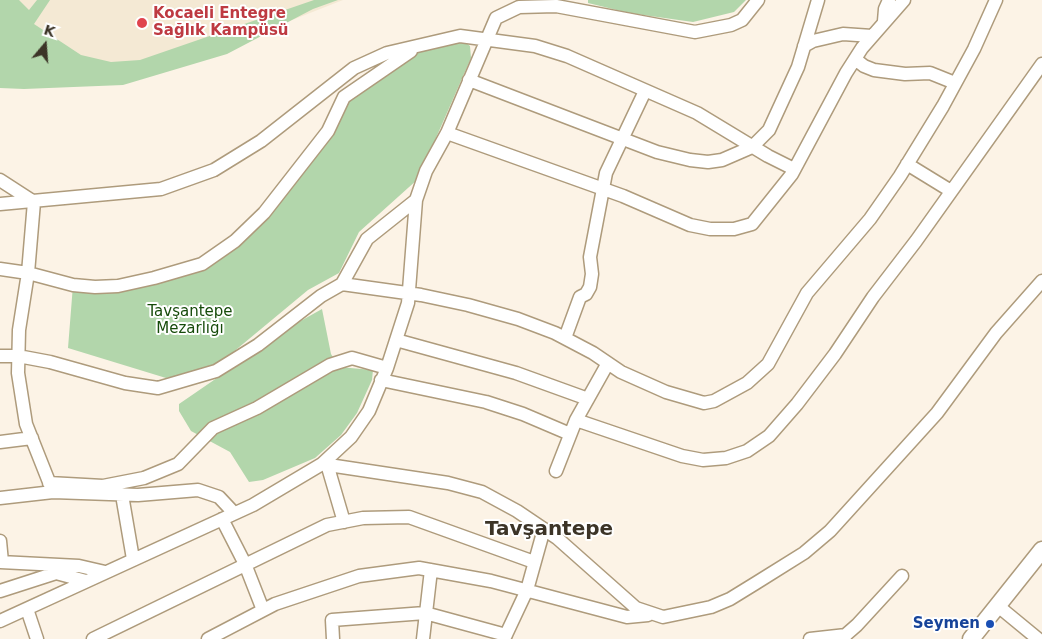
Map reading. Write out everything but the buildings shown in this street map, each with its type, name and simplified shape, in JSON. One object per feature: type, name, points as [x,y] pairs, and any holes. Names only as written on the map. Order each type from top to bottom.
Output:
[{"type":"main road","points":[[971,639],[1042,550]]},
{"type":"street","points":[[0,620],[253,505],[324,464],[351,437],[364,418],[384,374],[410,294],[416,200],[426,171],[447,133],[485,39],[492,24],[501,14],[505,0]]},
{"type":"street","points":[[501,14],[519,7],[556,6],[695,32],[731,25],[742,20],[758,0]]},
{"type":"street","points":[[470,80],[673,157],[708,162],[729,158],[752,147],[769,130],[798,67],[818,0]]},
{"type":"street","points":[[884,21],[885,9],[889,0]]},
{"type":"street","points":[[447,133],[690,225],[710,229],[734,229],[752,224],[769,205],[794,169],[855,59],[884,21],[904,0]]},
{"type":"street","points":[[342,284],[468,305],[510,317],[564,338],[621,372],[666,392],[704,402],[722,397],[747,383],[768,364],[808,293],[870,219],[907,164],[955,83],[974,49],[996,0]]},
{"type":"street","points":[[804,46],[812,41],[843,34],[872,36]]},
{"type":"street","points":[[0,204],[161,190],[214,170],[260,141],[354,68],[387,53],[460,36],[535,46],[554,51],[706,118],[752,147],[794,169]]},
{"type":"street","points":[[0,269],[28,273],[73,285],[95,287],[118,286],[202,264],[235,241],[264,213],[328,131],[344,98],[420,44]]},
{"type":"street","points":[[855,59],[864,66],[874,70],[905,74],[930,72],[955,83]]},
{"type":"street","points":[[576,420],[682,456],[703,460],[726,458],[747,451],[768,436],[797,404],[1042,64]]},
{"type":"street","points":[[564,338],[580,297],[586,294],[590,287],[592,274],[590,257],[596,236],[601,190],[622,139],[645,91]]},
{"type":"street","points":[[907,164],[951,191]]},
{"type":"street","points":[[0,180],[34,202]]},
{"type":"street","points":[[0,356],[18,356],[50,362],[125,383],[158,388],[216,371],[258,345],[321,296],[342,284],[368,239],[416,200]]},
{"type":"street","points":[[34,202],[28,273],[19,330],[18,373],[26,424],[51,488]]},
{"type":"street","points":[[324,464],[448,483],[482,492],[518,511],[544,529],[636,608],[663,617],[691,612],[730,599],[804,553],[830,531],[937,413],[996,332],[1042,281]]},
{"type":"street","points":[[396,340],[516,373],[588,400]]},
{"type":"street","points":[[0,498],[51,488],[103,486],[144,478],[178,464],[213,428],[257,408],[330,365],[352,358],[384,374],[486,402],[523,414],[570,434]]},
{"type":"street","points":[[556,471],[576,420],[608,363]]},
{"type":"street","points":[[0,442],[32,438]]},
{"type":"street","points":[[324,464],[344,522]]},
{"type":"street","points":[[51,488],[122,495],[176,494],[198,490],[219,497],[234,513]]},
{"type":"street","points":[[122,495],[133,559]]},
{"type":"street","points":[[93,639],[327,525],[363,518],[409,517],[534,562]]},
{"type":"street","points":[[222,519],[245,564],[264,610]]},
{"type":"street","points":[[333,639],[332,620],[426,613],[505,637],[526,590],[544,529]]},
{"type":"street","points":[[0,541],[1,562],[79,566],[105,572]]},
{"type":"street","points":[[208,639],[264,610],[359,576],[420,568],[491,581],[627,617],[653,615]]},
{"type":"street","points":[[423,639],[431,570]]},
{"type":"street","points":[[0,590],[56,573],[86,581]]},
{"type":"street","points":[[810,639],[843,637],[902,576]]},
{"type":"street","points":[[998,606],[1038,639]]},
{"type":"street","points":[[27,609],[36,639]]},
{"type":"shaded area","name":"Kocaeli Entegre Sağlık Kampüsü","points":[[0,0],[343,0],[226,46],[104,85]]},
{"type":"green space","points":[[0,0],[19,0],[29,10],[37,0],[50,0],[34,24],[81,55],[111,62],[140,60],[314,0],[338,0],[313,9],[227,54],[123,85],[24,89],[0,88]]},
{"type":"green space","points":[[588,0],[746,0],[734,12],[693,22],[629,13],[588,3]]},
{"type":"green space","name":"Tavşantepe Mezarlığı","points":[[465,42],[470,46],[471,58],[418,179],[359,232],[339,273],[308,290],[214,368],[166,378],[68,348],[73,285],[133,288],[236,243],[333,128],[349,101],[421,48]]},
{"type":"green space","points":[[322,309],[331,354],[339,367],[373,370],[372,380],[357,413],[341,435],[315,458],[263,480],[249,482],[230,452],[191,431],[179,411],[179,404],[297,323]]},
{"type":"place","name":"Kocaeli Entegre Sağlık Kampüsü","points":[[142,23]]},
{"type":"place","name":"Seymen","points":[[990,624]]},
{"type":"district","name":"Tavşantepe","points":[[549,530]]}]
